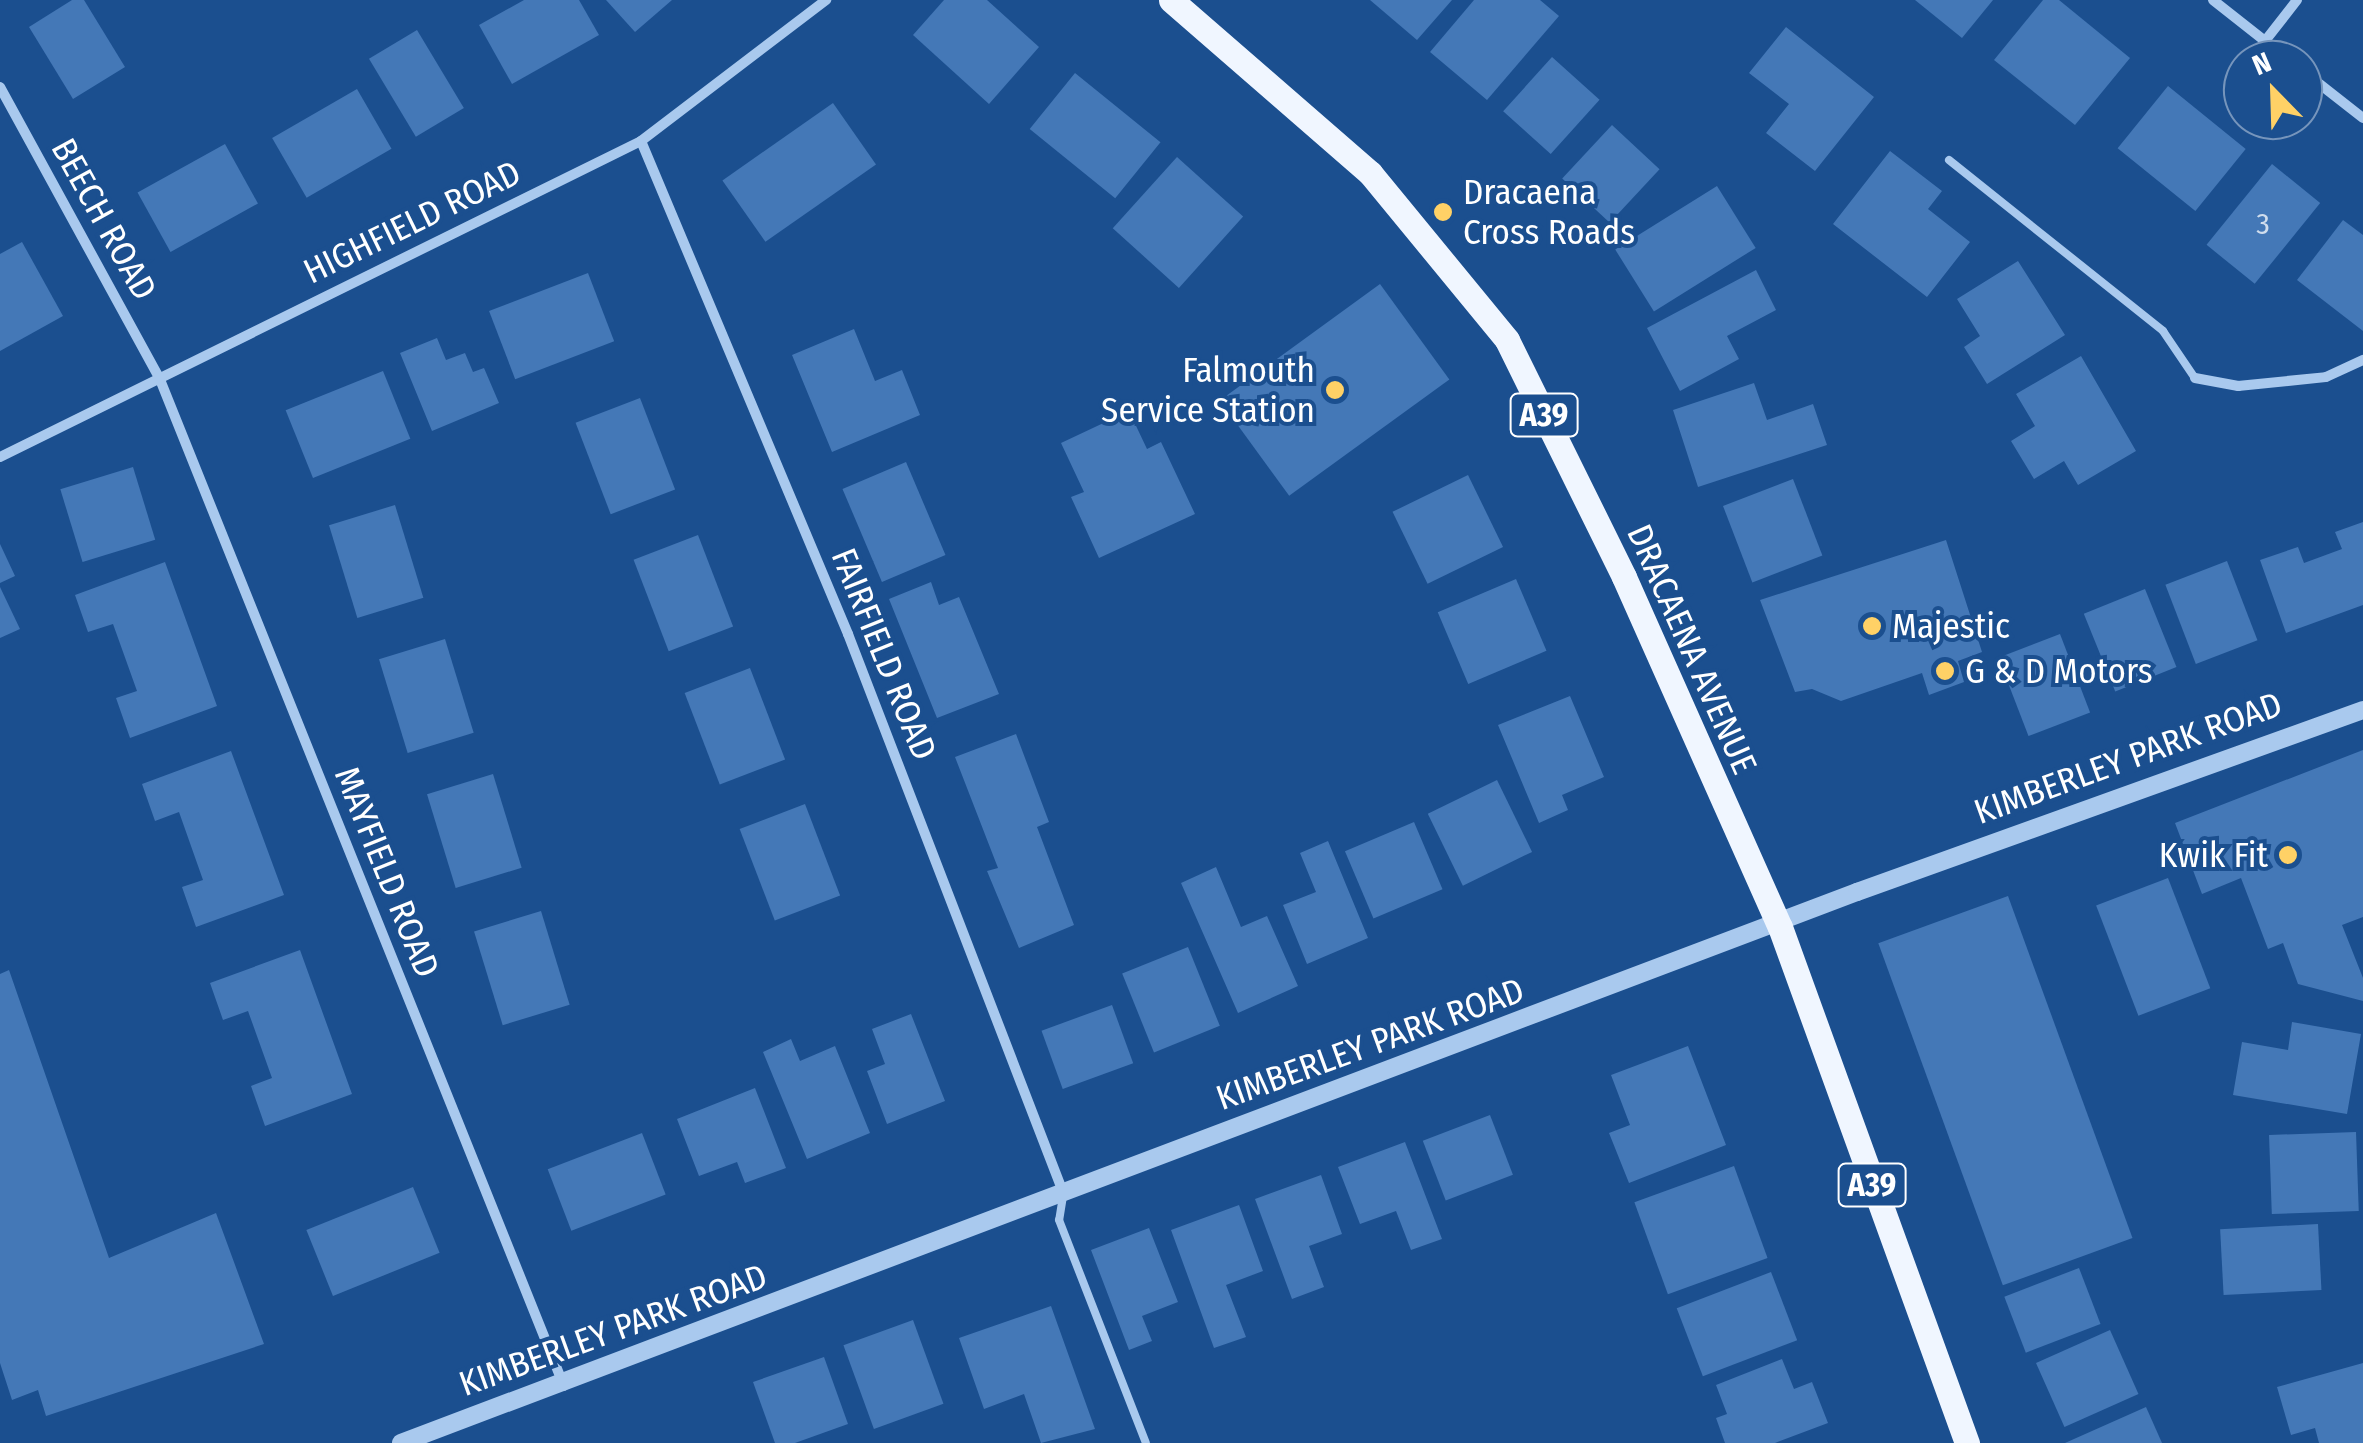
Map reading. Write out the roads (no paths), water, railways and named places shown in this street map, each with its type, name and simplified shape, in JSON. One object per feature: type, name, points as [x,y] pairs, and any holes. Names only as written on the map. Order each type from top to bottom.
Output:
[{"type":"main road","name":"DRACAENA AVENUE","points":[[1171,0],[1370,173],[1507,340],[1624,576],[1780,926],[1967,1443]]},
{"type":"street","name":"HIGHFIELD ROAD","points":[[0,457],[641,141],[826,0]]},
{"type":"street","points":[[2212,0],[2264,40]]},
{"type":"street","points":[[2266,40],[2297,0]]},
{"type":"street","name":"BEECH ROAD","points":[[0,87],[160,377]]},
{"type":"street","points":[[2323,87],[2363,118]]},
{"type":"street","name":"FAIRFIELD ROAD","points":[[641,141],[848,634],[1064,1192]]},
{"type":"street","points":[[2195,378],[2238,386],[2326,377],[2363,360]]},
{"type":"street","name":"MAYFIELD ROAD","points":[[160,377],[564,1387]]},
{"type":"street","name":"KIMBERLEY PARK ROAD","points":[[401,1443],[564,1387],[1064,1192],[1780,926],[1857,892],[2363,710]]},
{"type":"lane","points":[[1949,160],[2163,331],[2195,378]]},
{"type":"lane","points":[[1064,1192],[1059,1220],[1146,1443]]},
{"type":"place","name":"Dracaena Cross Roads","points":[[1443,212]]},
{"type":"place","name":"Falmouth Service Station","points":[[1335,390]]},
{"type":"place","name":"Majestic","points":[[1872,626]]},
{"type":"place","name":"G & D Motors","points":[[1945,671]]},
{"type":"place","name":"Kwik Fit","points":[[2288,855]]}]
